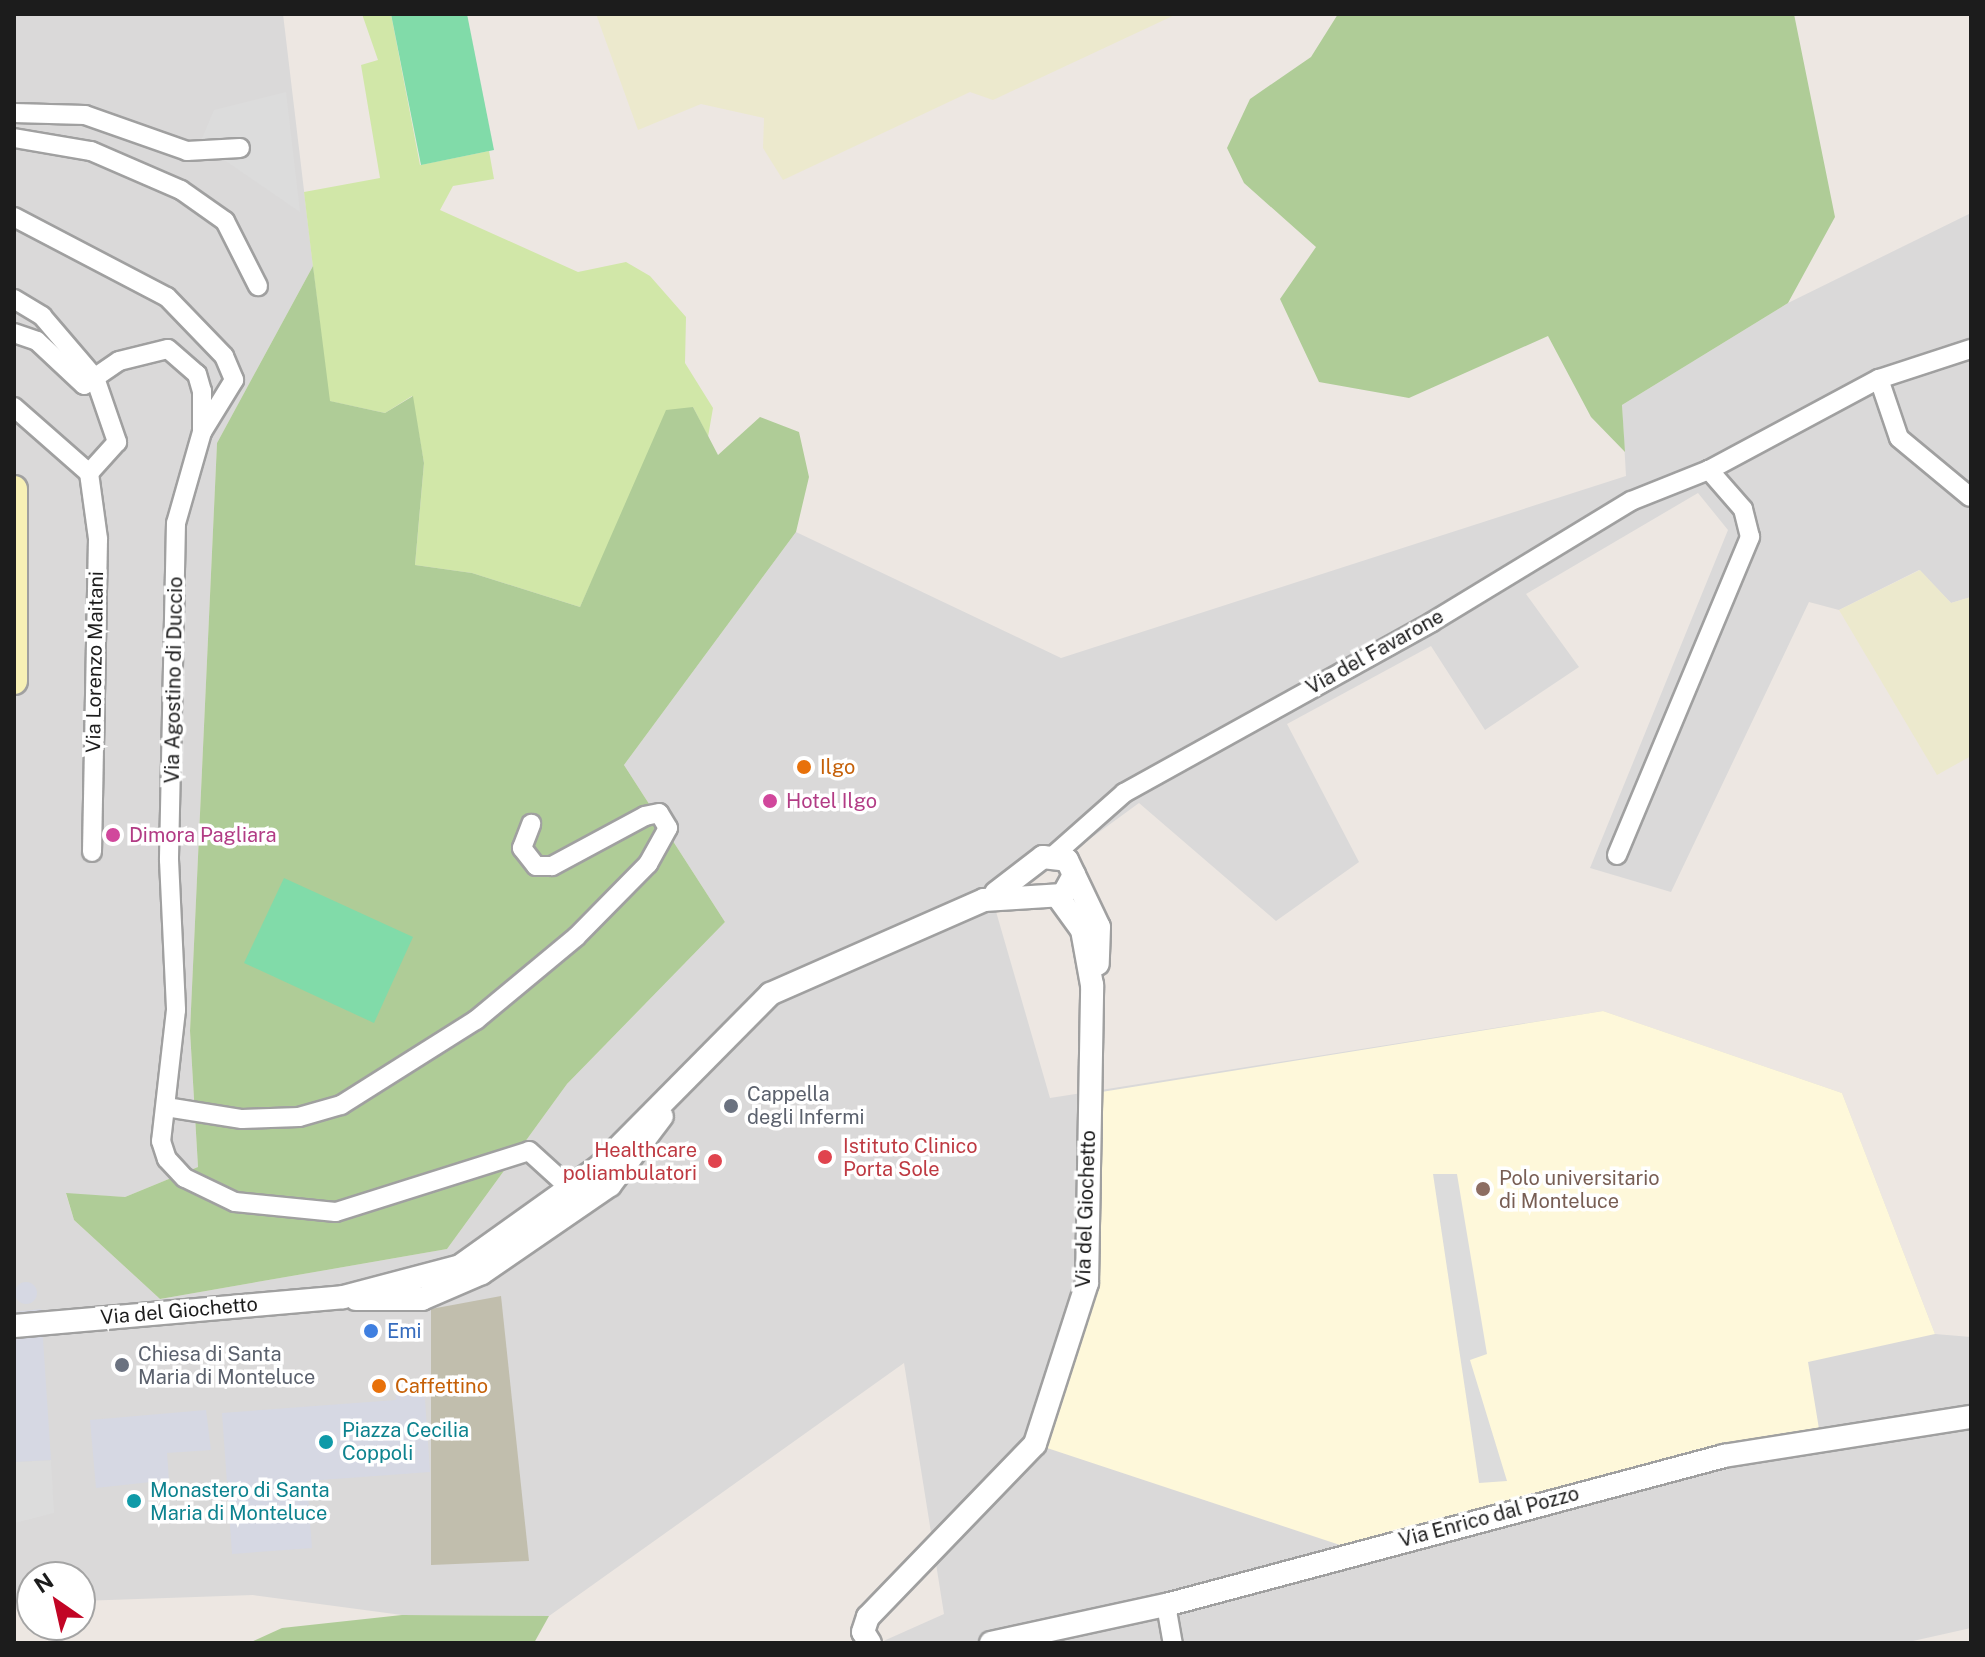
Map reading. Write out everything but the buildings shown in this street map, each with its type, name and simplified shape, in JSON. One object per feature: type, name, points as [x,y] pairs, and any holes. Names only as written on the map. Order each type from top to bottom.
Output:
[{"type":"main road","points":[[14,489],[14,681]]},
{"type":"street","points":[[14,113],[85,115],[187,151],[240,148]]},
{"type":"street","points":[[14,138],[91,151],[181,190],[225,221],[258,286]]},
{"type":"street","points":[[14,217],[167,297],[224,356],[232,389],[202,432]]},
{"type":"street","points":[[14,299],[42,316],[95,378],[117,442],[89,473],[14,407]]},
{"type":"street","points":[[14,333],[37,341],[74,379],[84,385],[95,378]]},
{"type":"street","name":"Via Agostino di Duccio","points":[[95,378],[119,361],[168,349],[197,374],[202,432],[176,523],[169,860],[176,1010],[161,1141],[167,1159],[185,1178],[235,1202],[336,1212],[529,1151],[572,1190]]},
{"type":"street","name":"Via del Favarone","points":[[1054,855],[1124,793],[1432,622],[1631,501],[1709,470],[1879,379],[1971,349]]},
{"type":"street","points":[[1879,379],[1899,438],[1970,497]]},
{"type":"street","points":[[1617,855],[1750,537],[1743,509],[1709,470]]},
{"type":"street","name":"Via Lorenzo Maitani","points":[[89,473],[98,539],[92,852]]},
{"type":"street","points":[[166,1107],[242,1119],[299,1117],[341,1105],[476,1020],[576,937],[648,864],[668,828],[659,813],[645,816],[552,866],[536,866],[522,848],[531,824]]},
{"type":"street","name":"Via del Giochetto","points":[[343,1297],[460,1266],[572,1190],[770,994],[984,900],[1054,855],[1074,875],[1099,927],[1092,985],[1087,1283],[1053,1404],[1018,1464],[868,1617],[863,1632],[870,1643]]},
{"type":"street","name":"Via del Giochetto","points":[[1034,866],[1048,895],[1082,930],[1092,985]]},
{"type":"street","points":[[1048,895],[1074,875]]},
{"type":"street","name":"Via del Giochetto","points":[[984,900],[1048,895]]},
{"type":"street","name":"Via del Giochetto","points":[[14,1326],[343,1297],[408,1302],[482,1273],[610,1185],[680,1084]]},
{"type":"street","name":"Via Enrico dal Pozzo","points":[[1015,1641],[1166,1605],[1724,1456],[1971,1417]]},
{"type":"street","points":[[1166,1605],[1173,1643]]},
{"type":"street","points":[[991,1643],[1015,1641]]},
{"type":"shaded area","points":[[14,14],[283,14],[313,266],[217,443],[190,1031],[198,1167],[125,1197],[66,1194],[74,1220],[160,1299],[447,1249],[567,1084],[725,922],[624,765],[796,532],[1061,658],[1626,476],[1622,405],[1788,303],[1971,213],[1971,597],[1951,603],[1919,570],[1839,610],[1809,602],[1671,892],[1590,868],[1728,530],[1698,493],[1526,594],[1579,667],[1485,730],[1431,646],[1287,724],[1359,862],[1276,921],[1139,803],[995,908],[1050,1098],[1603,1011],[1842,1093],[1935,1334],[1971,1337],[1971,1628],[1904,1643],[879,1643],[944,1614],[904,1363],[549,1616],[402,1615],[253,1595],[96,1600],[96,1561],[16,1561],[14,1603]]},
{"type":"shaded area","points":[[596,14],[1177,14],[993,100],[970,92],[783,180],[763,148],[764,118],[701,104],[638,130]]},
{"type":"shaded area","points":[[286,92],[300,212],[200,143],[214,110]]},
{"type":"shaded area","points":[[1920,570],[1951,603],[1971,597],[1971,756],[1937,775],[1839,610]]},
{"type":"shaded area","name":"Polo universitario di Monteluce","points":[[1603,1011],[1842,1093],[1935,1334],[1808,1362],[1821,1441],[1340,1545],[1035,1444],[1086,1283],[1089,1094]]},
{"type":"shaded area","points":[[1433,1174],[1457,1174],[1487,1354],[1470,1360],[1507,1481],[1479,1483]]},
{"type":"shaded area","points":[[26,1282],[34,1285],[37,1293],[34,1301],[26,1304],[18,1301],[15,1293],[18,1285]]},
{"type":"shaded area","points":[[501,1296],[529,1561],[431,1565],[431,1309]]},
{"type":"shaded area","points":[[41,1309],[51,1460],[14,1462],[14,1312]]},
{"type":"shaded area","name":"Piazza Cecilia Coppoli","points":[[424,1385],[430,1472],[307,1481],[312,1548],[232,1554],[222,1413],[396,1400],[395,1387]]},
{"type":"shaded area","points":[[206,1410],[211,1450],[167,1453],[169,1480],[96,1488],[90,1420]]},
{"type":"shaded area","points":[[51,1460],[54,1513],[15,1523],[14,1554],[14,1462]]},
{"type":"green space","points":[[362,14],[391,14],[420,165],[489,151],[494,179],[453,186],[440,210],[578,272],[626,262],[650,276],[686,317],[685,363],[713,408],[708,437],[693,407],[618,524],[580,607],[472,573],[415,565],[424,463],[412,396],[385,413],[329,401],[304,192],[380,178],[361,65],[378,60]]},
{"type":"green space","points":[[391,14],[467,14],[494,150],[421,165]]},
{"type":"green space","points":[[1338,14],[1794,14],[1835,217],[1788,303],[1622,405],[1625,452],[1591,417],[1548,336],[1409,398],[1319,382],[1280,299],[1316,247],[1244,183],[1227,148],[1250,99],[1311,57]]},
{"type":"green space","points":[[313,266],[330,401],[385,413],[413,396],[424,463],[415,565],[472,573],[580,607],[666,410],[693,407],[718,455],[760,417],[799,432],[809,477],[796,532],[624,765],[725,922],[567,1084],[447,1249],[160,1299],[74,1220],[66,1193],[125,1197],[198,1167],[190,1031],[217,443]]},
{"type":"green space","points":[[284,878],[413,937],[374,1023],[244,963]]},
{"type":"green space","points":[[402,1615],[549,1616],[534,1643],[249,1643],[282,1628]]},
{"type":"place","name":"Ilgo","points":[[804,767]]},
{"type":"place","name":"Hotel Ilgo","points":[[770,801]]},
{"type":"place","name":"Dimora Pagliara","points":[[113,835]]},
{"type":"place","name":"Cappella degli Infermi","points":[[731,1106]]},
{"type":"place","name":"Istituto Clinico Porta Sole","points":[[825,1157]]},
{"type":"place","name":"Healthcare poliambulatori","points":[[715,1161]]},
{"type":"place","name":"Polo universitario di Monteluce","points":[[1483,1189]]},
{"type":"place","name":"Emi","points":[[371,1331]]},
{"type":"place","name":"Chiesa di Santa Maria di Monteluce","points":[[122,1365]]},
{"type":"place","name":"Caffettino","points":[[379,1386]]},
{"type":"place","name":"Piazza Cecilia Coppoli","points":[[326,1442]]},
{"type":"place","name":"Monastero di Santa Maria di Monteluce","points":[[134,1501]]}]
